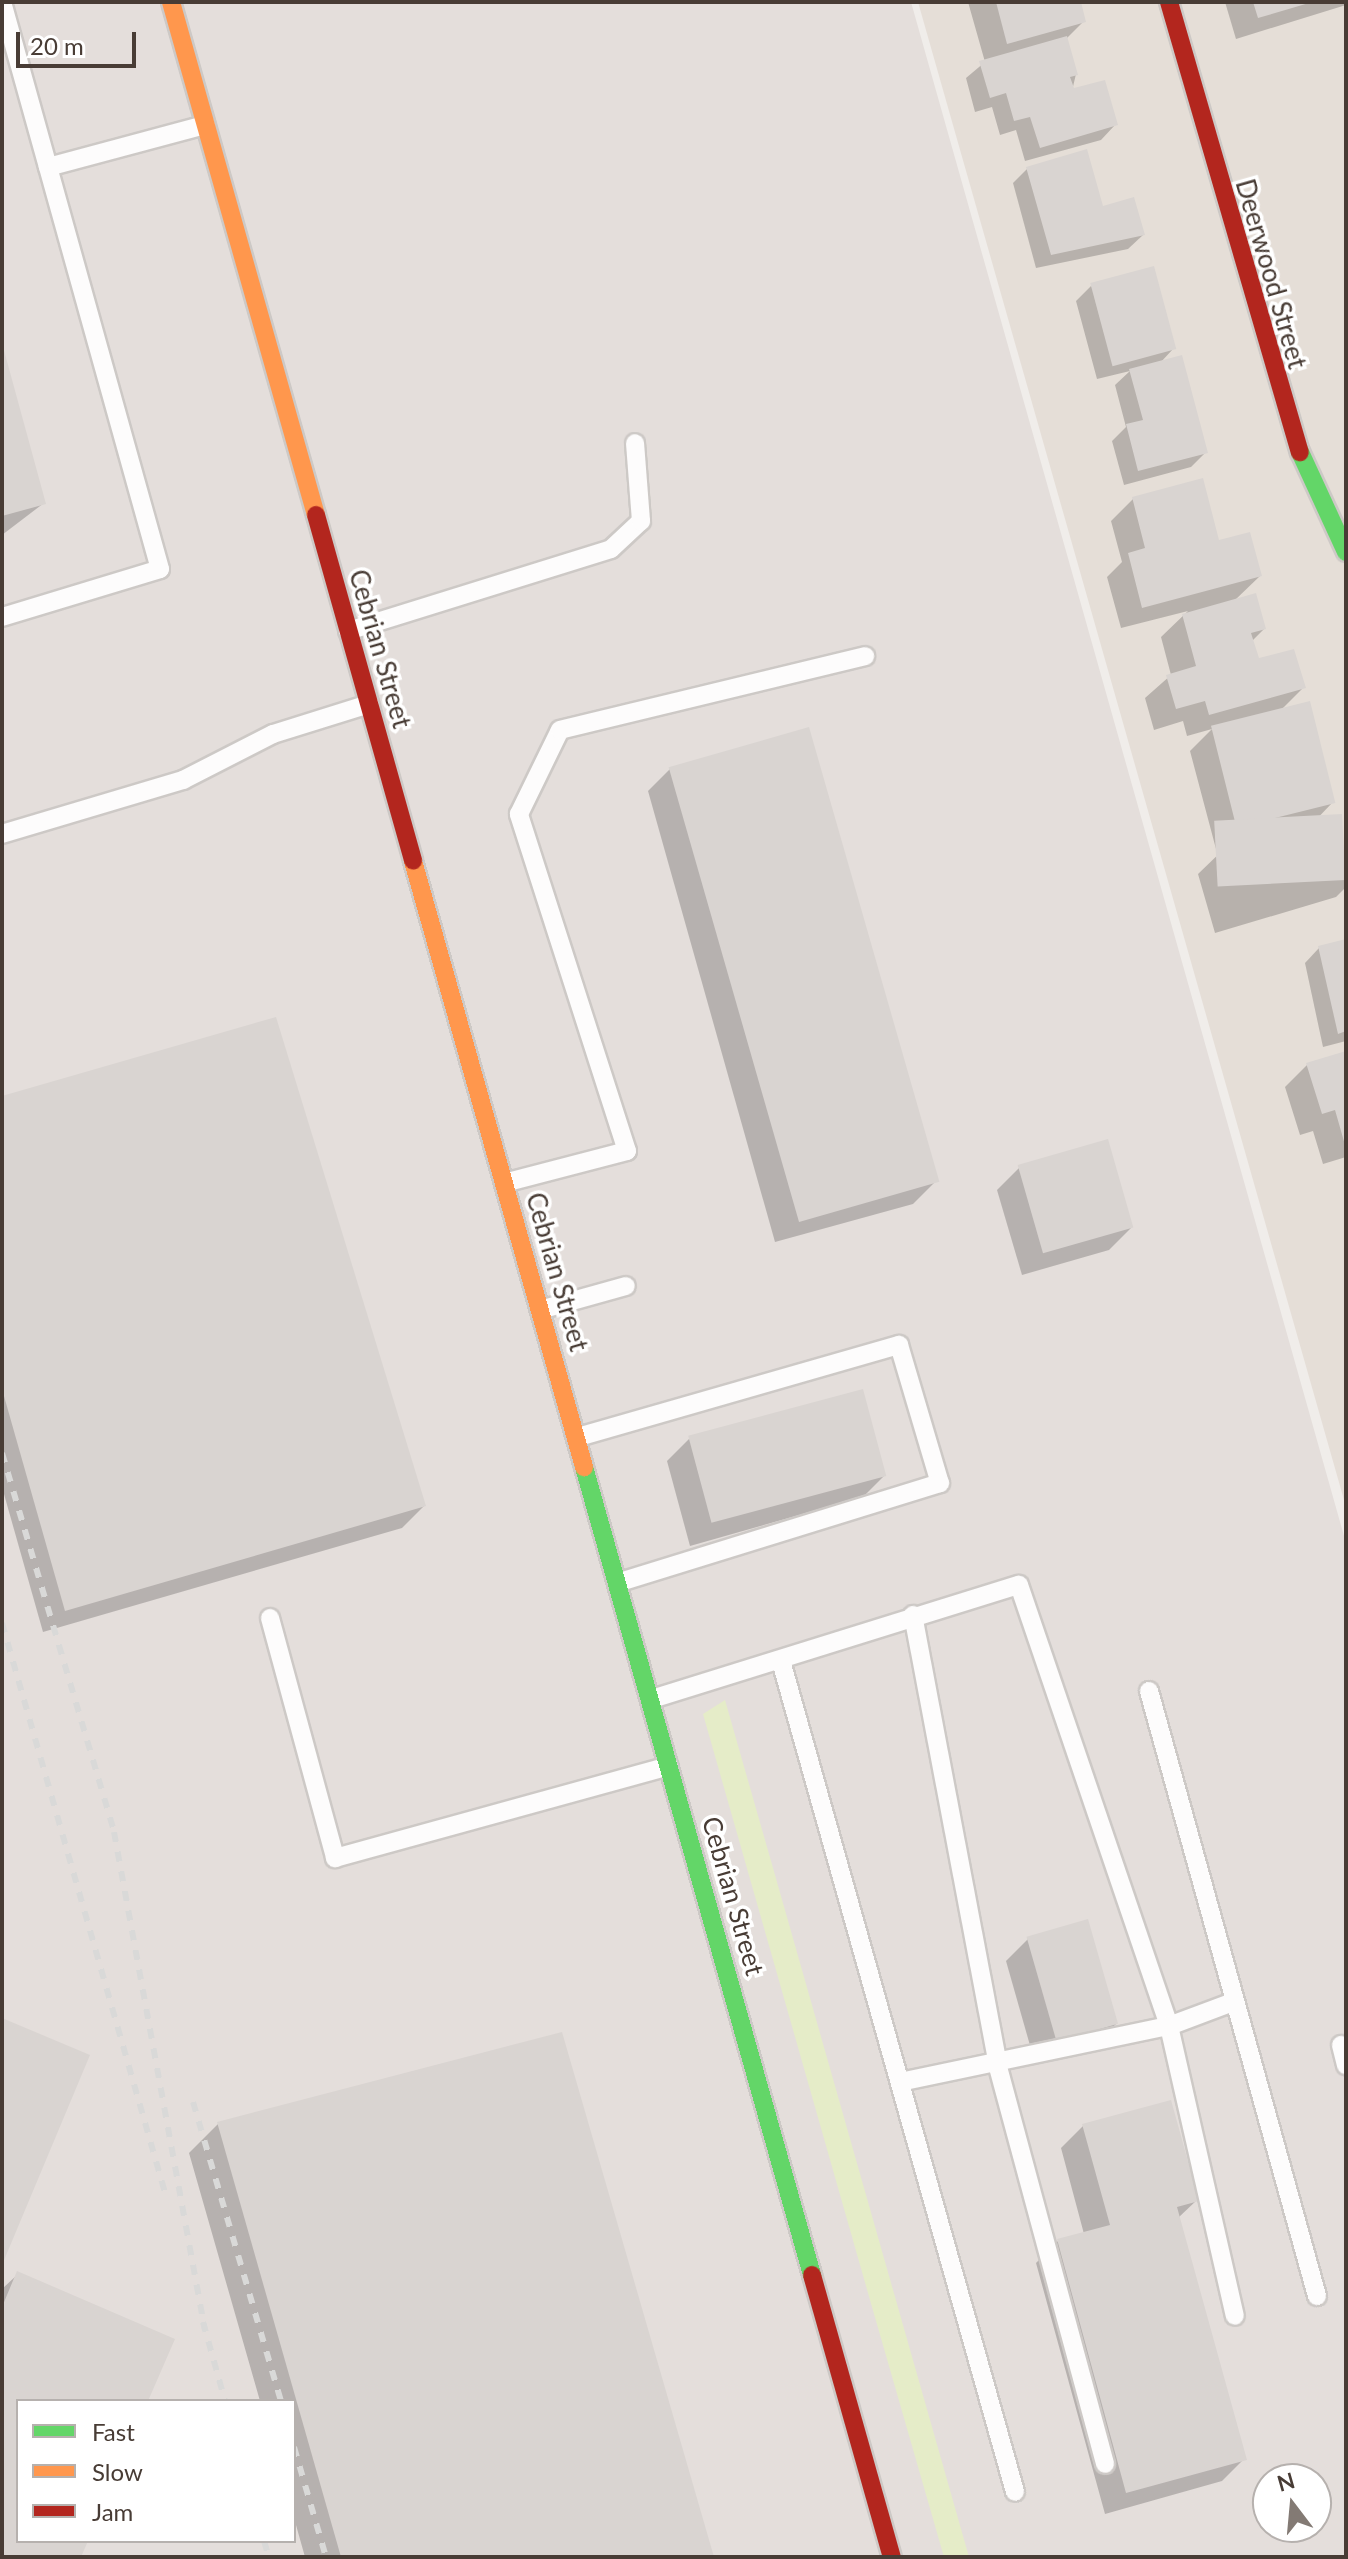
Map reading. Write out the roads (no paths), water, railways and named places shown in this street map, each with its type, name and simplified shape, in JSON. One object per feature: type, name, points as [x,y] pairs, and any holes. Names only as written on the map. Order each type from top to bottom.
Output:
[{"type":"street","name":"Cebrian Street","points":[[171,2],[540,1310],[621,1582],[669,1766],[892,2557]]},
{"type":"street","name":"Deerwood Street","points":[[1169,2],[1287,425],[1346,552]]},
{"type":"lane","points":[[2,2],[160,569],[2,617]]},
{"type":"lane","points":[[48,167],[205,125]]},
{"type":"lane","points":[[348,631],[611,549],[641,521],[635,443]]},
{"type":"lane","points":[[504,1183],[627,1151],[519,814],[560,730],[865,656]]},
{"type":"lane","points":[[2,834],[183,780],[273,734],[369,704]]},
{"type":"lane","points":[[540,1310],[626,1286]]},
{"type":"lane","points":[[578,1437],[899,1345],[940,1483],[621,1582]]},
{"type":"lane","points":[[652,1699],[781,1661],[913,1615],[1019,1585],[1169,2026],[1235,2316]]},
{"type":"lane","points":[[913,1615],[998,2067],[1105,2464]]},
{"type":"lane","points":[[270,1618],[335,1858],[669,1766]]},
{"type":"lane","points":[[781,1661],[1015,2492]]},
{"type":"lane","points":[[1149,1691],[1317,2296]]},
{"type":"lane","points":[[900,2082],[998,2067],[1169,2026],[1233,2002]]},
{"type":"lane","points":[[1341,2045],[1346,2065]]},
{"type":"railway","points":[[2,1453],[114,1832],[205,2331]]},
{"type":"railway","points":[[2,1623],[166,2196]]},
{"type":"railway","points":[[193,2102],[280,2399]]},
{"type":"railway","points":[[203,2322],[224,2399]]},
{"type":"railway","points":[[296,2454],[326,2557]]},
{"type":"railway","points":[[265,2543],[269,2557]]}]
